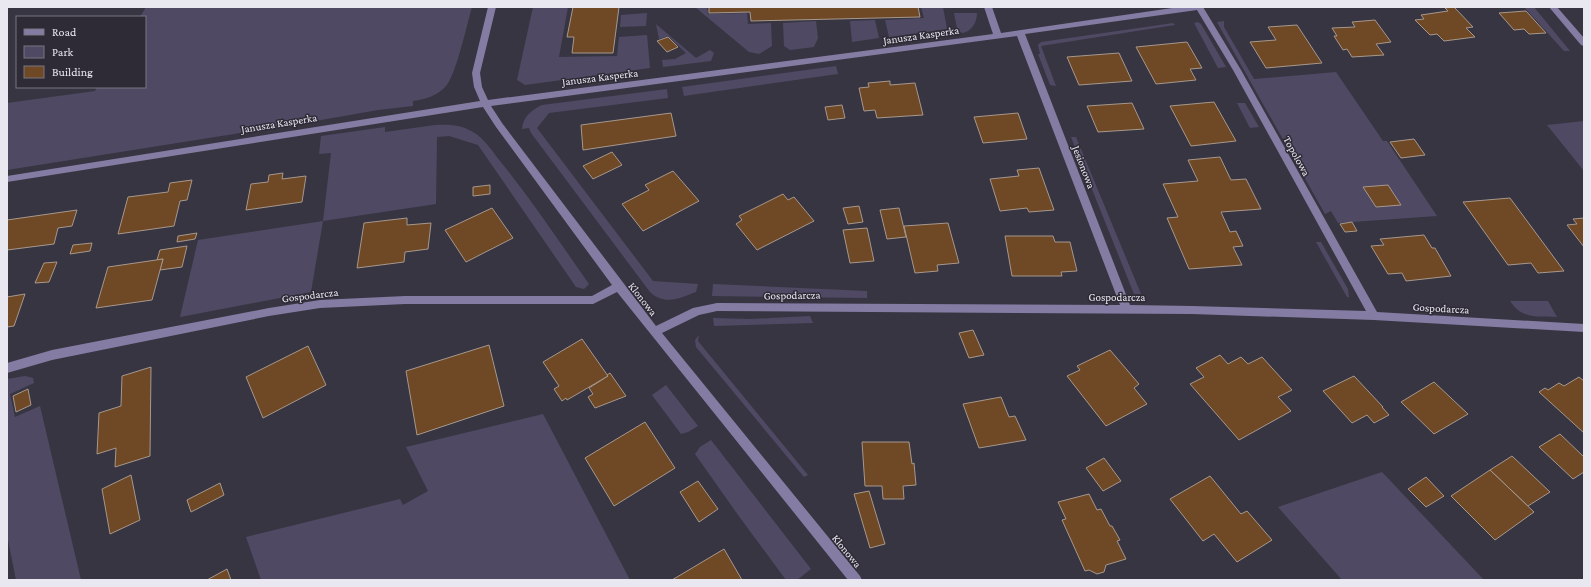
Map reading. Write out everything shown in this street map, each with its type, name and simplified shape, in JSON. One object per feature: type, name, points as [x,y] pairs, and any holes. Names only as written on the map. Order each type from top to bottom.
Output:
[{"type":"street","name":"Klonowa","points":[[492,7],[476,73],[476,81],[486,104],[499,125],[618,287],[856,580]]},
{"type":"street","points":[[988,7],[998,36]]},
{"type":"street","name":"Janusza Kasperka","points":[[7,179],[381,119],[1020,33],[1198,7]]},
{"type":"street","name":"Topolowa","points":[[1198,7],[1240,76],[1374,316]]},
{"type":"street","points":[[1553,7],[1584,43]]},
{"type":"street","name":"Jesionowa","points":[[1020,33],[1126,309]]},
{"type":"street","name":"Gospodarcza","points":[[7,368],[52,355],[269,312],[320,304],[405,300],[593,300],[618,287]]},
{"type":"street","name":"Gospodarcza","points":[[654,332],[697,311],[717,307],[1199,310],[1374,316],[1584,328]]},
{"type":"green space","points":[[146,7],[472,7],[454,71],[450,80],[443,89],[435,95],[413,101],[413,106],[378,110],[7,170],[7,103],[95,91],[96,88],[146,88],[146,16],[141,16]]},
{"type":"green space","points":[[533,7],[568,7],[559,57],[617,56],[619,37],[647,35],[650,68],[525,85],[517,80]]},
{"type":"green space","points":[[695,7],[707,7],[708,14],[747,13],[748,24],[771,23],[772,46],[759,54],[749,52]]},
{"type":"green space","points":[[921,7],[943,7],[947,29],[889,37],[885,20],[924,18]]},
{"type":"green space","points":[[1524,7],[1534,7],[1570,51],[1564,51]]},
{"type":"green space","points":[[647,13],[646,26],[620,27],[621,15]]},
{"type":"green space","points":[[954,13],[977,13],[976,21],[972,28],[966,32],[958,33]]},
{"type":"green space","points":[[875,20],[879,38],[852,42],[850,21]]},
{"type":"green space","points":[[816,21],[818,38],[814,47],[790,50],[784,46],[783,23]]},
{"type":"green space","points":[[1224,21],[1224,27],[1254,79],[1336,72],[1383,141],[1387,141],[1437,216],[1338,223],[1331,211],[1325,214],[1217,22]]},
{"type":"green space","points":[[1198,22],[1201,24],[1226,67],[1218,68],[1194,23]]},
{"type":"green space","points":[[1173,23],[1175,25],[1041,46],[1056,86],[1050,85],[1038,54],[1040,54],[1038,45],[1041,42]]},
{"type":"green space","points":[[656,24],[696,58],[710,50],[714,53],[711,61],[663,67],[662,60],[675,59],[686,53],[668,36],[659,39]]},
{"type":"green space","points":[[836,66],[838,74],[684,96],[682,87]]},
{"type":"green space","points":[[667,89],[668,98],[549,113],[537,128],[653,281],[698,284],[696,292],[673,300],[661,299],[650,292],[531,133],[529,128],[522,129],[528,114],[542,105]]},
{"type":"green space","points":[[1237,103],[1245,103],[1259,127],[1250,128]]},
{"type":"green space","points":[[1584,121],[1584,171],[1547,125]]},
{"type":"green space","points":[[435,125],[460,126],[477,135],[488,145],[535,206],[589,284],[584,289],[576,287],[478,145],[449,136],[437,137],[436,204],[323,221],[331,153],[319,154],[321,136],[385,127],[385,132]]},
{"type":"green space","points":[[1071,137],[1076,137],[1141,294],[1134,294]]},
{"type":"green space","points":[[323,221],[311,292],[180,317],[198,240]]},
{"type":"green space","points":[[1316,242],[1321,242],[1348,289],[1349,297],[1347,297]]},
{"type":"green space","points":[[713,284],[867,291],[867,298],[712,296]]},
{"type":"green space","points":[[1510,301],[1548,301],[1557,317],[1537,317],[1525,314],[1515,307]]},
{"type":"green space","points":[[810,316],[813,323],[714,326],[713,318],[750,319]]},
{"type":"green space","points":[[699,335],[698,341],[808,475],[804,477],[696,347],[695,340]]},
{"type":"green space","points":[[25,376],[33,378],[34,383],[10,394],[15,417],[40,406],[81,580],[16,580],[7,535],[7,379]]},
{"type":"green space","points":[[666,385],[698,426],[681,434],[652,395]]},
{"type":"green space","points":[[543,414],[630,580],[261,580],[246,537],[400,499],[403,505],[428,491],[406,447]]},
{"type":"green space","points":[[711,440],[811,569],[797,580],[786,580],[695,454],[700,447]]},
{"type":"green space","points":[[1382,472],[1484,580],[1342,580],[1278,507]]},
{"type":"building","points":[[573,7],[619,7],[613,53],[572,53],[574,37],[567,37]]},
{"type":"building","points":[[709,7],[918,7],[920,17],[751,21],[750,12],[709,13]]},
{"type":"building","points":[[1454,7],[1473,27],[1466,28],[1475,37],[1444,41],[1437,34],[1430,35],[1415,20],[1424,19],[1421,15],[1448,11],[1445,8]]},
{"type":"building","points":[[1526,11],[1546,33],[1529,34],[1524,29],[1514,30],[1499,13]]},
{"type":"building","points":[[1375,20],[1391,42],[1376,44],[1384,55],[1352,57],[1347,49],[1343,50],[1334,36],[1337,36],[1332,28],[1355,27],[1352,22]]},
{"type":"building","points":[[1297,25],[1322,63],[1266,68],[1250,42],[1276,40],[1268,27]]},
{"type":"building","points":[[668,37],[678,47],[667,52],[657,41]]},
{"type":"building","points":[[1187,42],[1202,68],[1190,69],[1196,80],[1156,84],[1136,47]]},
{"type":"building","points":[[1119,53],[1132,81],[1079,85],[1067,57]]},
{"type":"building","points":[[890,81],[890,85],[915,83],[923,115],[877,118],[875,110],[864,111],[859,88],[869,87],[868,83]]},
{"type":"building","points":[[1214,102],[1236,141],[1191,146],[1170,106]]},
{"type":"building","points":[[1132,103],[1144,129],[1098,132],[1087,106]]},
{"type":"building","points":[[842,105],[845,118],[828,120],[825,107]]},
{"type":"building","points":[[671,113],[676,136],[583,150],[581,125]]},
{"type":"building","points":[[1018,113],[1027,139],[983,143],[974,117]]},
{"type":"building","points":[[1414,139],[1425,155],[1401,158],[1390,142]]},
{"type":"building","points":[[612,152],[622,165],[593,179],[583,166]]},
{"type":"building","points":[[1220,157],[1231,180],[1246,179],[1261,209],[1221,212],[1230,232],[1236,231],[1243,246],[1233,247],[1242,265],[1189,269],[1167,218],[1178,217],[1163,184],[1198,181],[1188,160]]},
{"type":"building","points":[[1039,168],[1054,210],[1029,212],[1027,208],[1000,211],[990,179],[1019,176],[1017,170]]},
{"type":"building","points":[[673,171],[699,201],[643,231],[622,204],[649,190],[645,185]]},
{"type":"building","points":[[283,173],[282,179],[306,176],[302,202],[246,210],[251,184],[268,182],[269,175]]},
{"type":"building","points":[[192,180],[187,200],[180,201],[174,226],[118,234],[128,197],[168,192],[170,183]]},
{"type":"building","points":[[490,185],[490,194],[473,196],[473,187]]},
{"type":"building","points":[[1388,185],[1401,205],[1376,207],[1363,187]]},
{"type":"building","points":[[783,194],[788,200],[794,197],[814,221],[757,250],[736,224],[742,220],[739,216]]},
{"type":"building","points":[[1510,198],[1564,271],[1538,273],[1531,263],[1508,265],[1463,202]]},
{"type":"building","points":[[859,206],[863,222],[848,224],[843,208]]},
{"type":"building","points":[[492,208],[513,238],[466,262],[445,230]]},
{"type":"building","points":[[899,208],[906,237],[887,239],[880,210]]},
{"type":"building","points":[[77,210],[72,226],[58,228],[54,244],[7,250],[7,220]]},
{"type":"building","points":[[407,218],[407,225],[431,223],[428,249],[405,252],[404,262],[357,268],[364,223]]},
{"type":"building","points":[[1584,218],[1584,247],[1567,225],[1577,224],[1573,219]]},
{"type":"building","points":[[1352,222],[1357,231],[1345,232],[1340,224]]},
{"type":"building","points":[[948,223],[959,263],[937,265],[938,271],[915,273],[904,226]]},
{"type":"building","points":[[867,228],[874,261],[850,263],[843,230]]},
{"type":"building","points":[[197,233],[195,239],[177,242],[178,236]]},
{"type":"building","points":[[1424,235],[1432,248],[1435,248],[1451,276],[1406,281],[1402,273],[1388,274],[1371,246],[1384,245],[1380,239]]},
{"type":"building","points":[[1005,236],[1053,236],[1055,242],[1070,242],[1077,271],[1061,272],[1062,276],[1012,276]]},
{"type":"building","points":[[92,243],[90,251],[70,254],[73,245]]},
{"type":"building","points":[[187,246],[182,267],[160,270],[163,259],[157,260],[160,250]]},
{"type":"building","points":[[163,259],[152,300],[96,308],[108,267]]},
{"type":"building","points":[[57,262],[49,282],[35,283],[44,263]]},
{"type":"building","points":[[25,294],[14,326],[7,327],[7,297]]},
{"type":"building","points":[[973,330],[984,355],[969,358],[959,333]]},
{"type":"building","points":[[582,339],[608,376],[567,400],[566,398],[562,401],[554,389],[559,386],[543,362]]},
{"type":"building","points":[[489,345],[504,406],[417,435],[406,371]]},
{"type":"building","points":[[308,346],[326,385],[263,418],[246,377]]},
{"type":"building","points":[[1110,350],[1139,384],[1134,388],[1147,404],[1106,426],[1067,376],[1080,370],[1077,366]]},
{"type":"building","points":[[1220,355],[1228,364],[1241,357],[1248,364],[1262,357],[1292,390],[1278,397],[1291,411],[1239,440],[1190,384],[1204,377],[1196,368]]},
{"type":"building","points":[[151,367],[150,456],[115,467],[116,448],[97,454],[99,413],[121,406],[122,376]]},
{"type":"building","points":[[610,373],[626,396],[595,408],[588,397],[593,394],[589,388],[608,376],[607,375]]},
{"type":"building","points":[[1354,376],[1389,415],[1374,423],[1367,415],[1352,423],[1323,391]]},
{"type":"building","points":[[1579,377],[1584,381],[1584,433],[1539,392],[1545,388],[1548,390],[1559,383],[1564,386]]},
{"type":"building","points":[[1434,382],[1468,414],[1434,434],[1401,402]]},
{"type":"building","points":[[28,389],[31,405],[16,412],[13,396]]},
{"type":"building","points":[[1001,397],[1009,417],[1015,416],[1026,440],[979,448],[963,404]]},
{"type":"building","points":[[645,422],[675,468],[614,506],[585,458]]},
{"type":"building","points":[[1560,434],[1584,457],[1584,472],[1573,479],[1539,447]]},
{"type":"building","points":[[862,442],[909,442],[912,464],[914,463],[916,485],[903,486],[904,499],[883,499],[882,486],[865,486]]},
{"type":"building","points":[[1512,456],[1550,492],[1528,506],[1490,470]]},
{"type":"building","points":[[1104,458],[1121,481],[1103,491],[1086,468]]},
{"type":"building","points":[[1490,470],[1534,512],[1495,540],[1451,496]]},
{"type":"building","points":[[131,475],[140,520],[110,534],[102,489]]},
{"type":"building","points":[[1210,476],[1241,514],[1247,511],[1272,540],[1237,562],[1214,534],[1203,541],[1170,499]]},
{"type":"building","points":[[1426,477],[1444,496],[1426,507],[1408,489]]},
{"type":"building","points":[[698,481],[718,509],[699,522],[680,492]]},
{"type":"building","points":[[220,483],[224,495],[191,512],[187,500]]},
{"type":"building","points":[[869,491],[885,544],[870,548],[854,494]]},
{"type":"building","points":[[1089,494],[1097,510],[1101,509],[1110,526],[1112,526],[1120,540],[1117,541],[1126,559],[1106,565],[1104,572],[1097,574],[1089,570],[1085,571],[1062,520],[1066,519],[1058,502]]},
{"type":"building","points":[[724,549],[742,580],[672,580]]},
{"type":"building","points":[[227,569],[231,580],[207,580]]}]
